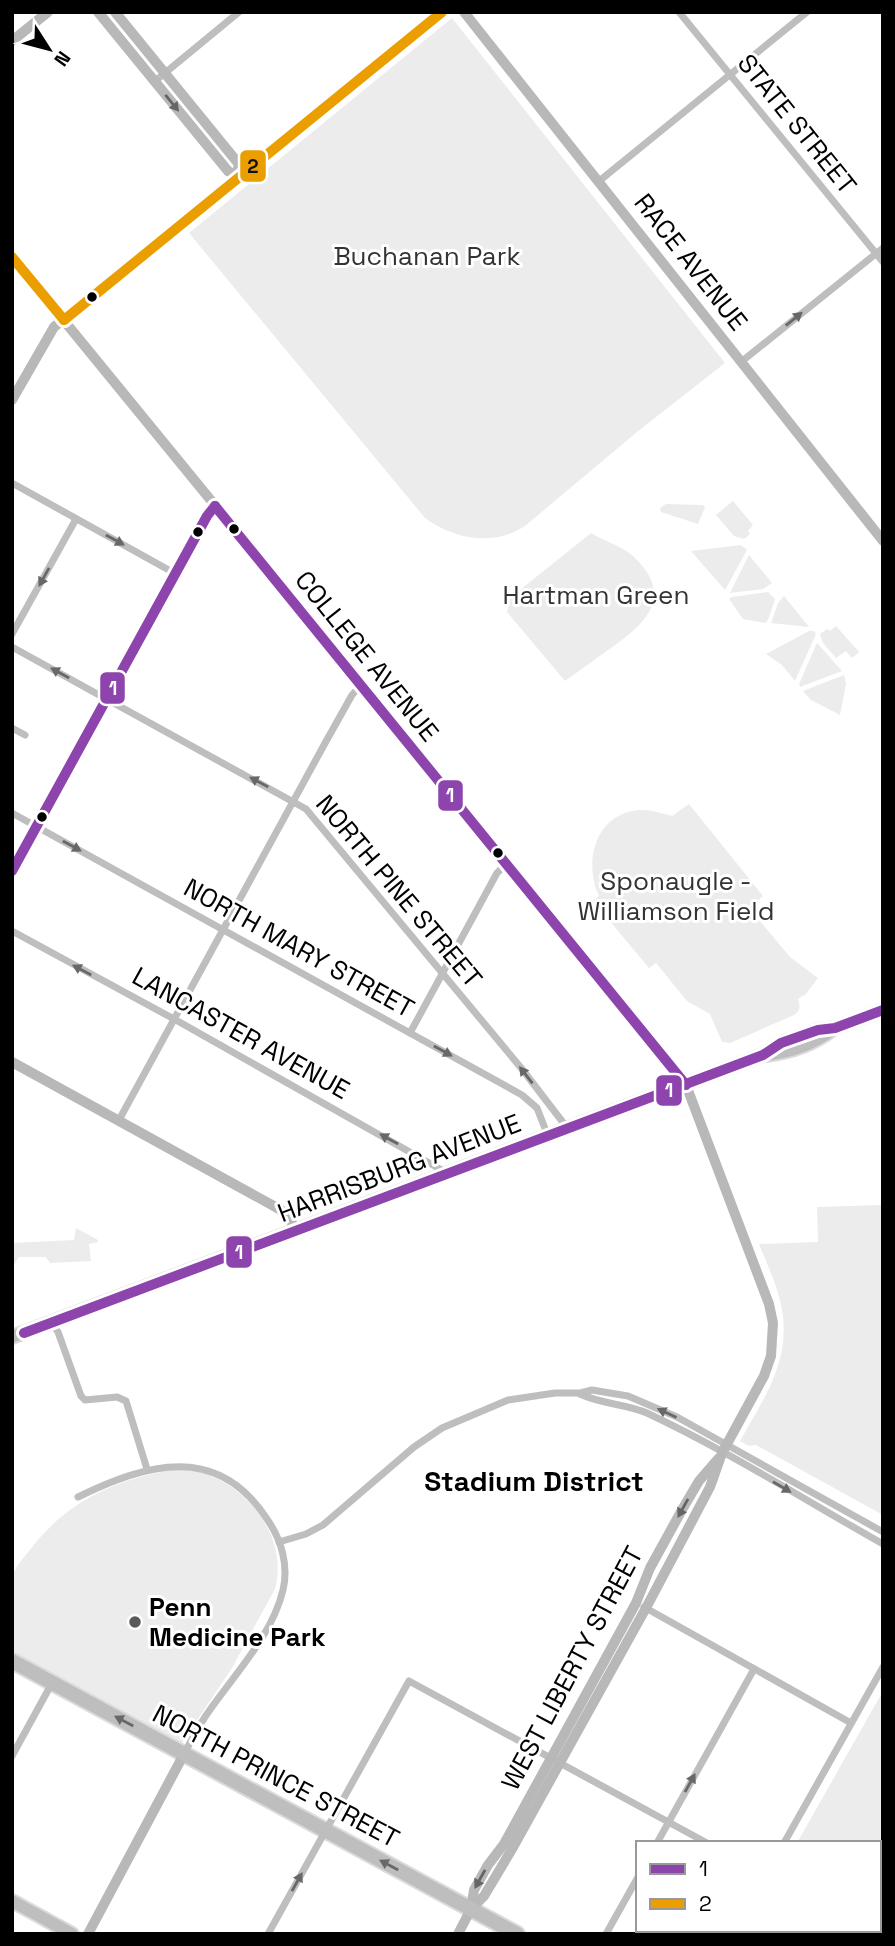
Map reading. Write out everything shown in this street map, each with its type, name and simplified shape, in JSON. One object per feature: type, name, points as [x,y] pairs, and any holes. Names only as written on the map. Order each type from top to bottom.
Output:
[{"type":"highway","name":"NORTH PRINCE STREET","points":[[12,1661],[517,1934]]},
{"type":"main road","points":[[12,41],[48,12]]},
{"type":"main road","points":[[98,12],[228,172],[239,177]]},
{"type":"main road","points":[[115,12],[238,163],[239,177]]},
{"type":"main road","points":[[12,400],[54,327],[442,12]]},
{"type":"main road","name":"RACE AVENUE","points":[[464,12],[883,541]]},
{"type":"main road","name":"COLLEGE AVENUE","points":[[12,257],[685,1084]]},
{"type":"main road","points":[[12,871],[207,516],[215,506]]},
{"type":"main road","name":"HARRISBURG AVENUE","points":[[18,1335],[762,1055],[785,1052],[821,1039],[835,1028],[883,1010]]},
{"type":"main road","points":[[12,1062],[281,1210],[296,1232]]},
{"type":"main road","name":"WEST LIBERTY STREET","points":[[457,1934],[471,1909],[484,1896],[641,1606],[710,1487],[724,1449],[764,1376],[771,1356],[773,1323],[769,1304],[685,1084]]},
{"type":"main road","points":[[12,1325],[18,1335]]},
{"type":"main road","points":[[88,1934],[184,1754]]},
{"type":"main road","points":[[12,1901],[72,1934]]},
{"type":"street","points":[[154,82],[239,12]]},
{"type":"street","name":"STATE STREET","points":[[678,12],[883,262]]},
{"type":"street","points":[[598,182],[807,12]]},
{"type":"street","points":[[741,362],[883,248]]},
{"type":"street","points":[[12,483],[176,574]]},
{"type":"street","points":[[12,634],[76,519]]},
{"type":"street","name":"NORTH PINE STREET","points":[[12,648],[302,805],[568,1129]]},
{"type":"street","points":[[119,1120],[350,698],[361,685]]},
{"type":"street","points":[[12,728],[25,735]]},
{"type":"street","name":"NORTH MARY STREET","points":[[12,813],[530,1101],[537,1108],[548,1136]]},
{"type":"street","points":[[410,1033],[494,878],[506,864]]},
{"type":"street","name":"LANCASTER AVENUE","points":[[12,931],[174,1019],[447,1174]]},
{"type":"street","points":[[51,1322],[58,1332],[81,1396],[85,1400],[117,1397],[126,1401],[147,1469]]},
{"type":"street","points":[[279,1542],[306,1534],[323,1525],[414,1447],[449,1425],[508,1400],[555,1393],[580,1394],[590,1399],[644,1412],[724,1449],[883,1532]]},
{"type":"street","points":[[724,1449],[883,1544]]},
{"type":"street","points":[[78,1497],[147,1469],[174,1466],[192,1468],[223,1478],[251,1497],[279,1542],[286,1574],[277,1606],[240,1672],[206,1716],[184,1754]]},
{"type":"street","points":[[641,1606],[851,1723]]},
{"type":"street","points":[[785,1841],[883,1667]]},
{"type":"street","points":[[658,1841],[754,1669]]},
{"type":"street","points":[[268,1934],[409,1681],[703,1841]]},
{"type":"street","points":[[12,1756],[52,1683]]},
{"type":"street","points":[[606,1934],[636,1881]]},
{"type":"green space","name":"Buchanan Park","points":[[452,18],[725,363],[637,432],[525,526],[500,537],[474,538],[461,535],[425,518],[189,233]]},
{"type":"green space","points":[[733,501],[753,525],[748,531],[750,534],[744,539],[734,536],[716,515]]},
{"type":"green space","points":[[666,504],[705,507],[698,524],[661,512],[660,508]]},
{"type":"green space","name":"Hartman Green","points":[[591,533],[633,556],[646,571],[653,586],[654,599],[650,611],[631,633],[565,681],[507,612],[510,598]]},
{"type":"green space","points":[[741,545],[747,550],[725,590],[691,551]]},
{"type":"green space","points":[[749,555],[772,583],[763,589],[730,593]]},
{"type":"green space","points":[[768,592],[775,599],[765,623],[743,619],[729,599],[732,597]]},
{"type":"green space","points":[[784,596],[809,627],[771,623],[778,603]]},
{"type":"green space","points":[[836,626],[859,652],[852,658],[846,651],[836,658],[823,643],[820,634]]},
{"type":"green space","points":[[809,631],[816,634],[795,681],[782,665],[766,654]]},
{"type":"green space","points":[[817,643],[842,671],[800,687],[799,684]]},
{"type":"green space","points":[[844,675],[846,684],[840,715],[811,700],[803,691]]},
{"type":"green space","name":"Sponaugle - Williamson Field","points":[[689,804],[763,896],[749,908],[790,957],[818,978],[806,994],[798,999],[799,1008],[794,1015],[730,1043],[722,1042],[710,1014],[687,1001],[656,963],[649,968],[593,901],[599,896],[593,872],[595,847],[606,826],[628,812],[645,810],[672,816]]},
{"type":"green space","points":[[883,1205],[883,1515],[756,1445],[749,1446],[740,1441],[767,1393],[780,1360],[783,1343],[784,1324],[779,1297],[759,1244],[818,1242],[817,1207]]},
{"type":"green space","points":[[76,1228],[98,1240],[89,1244],[91,1261],[50,1263],[46,1257],[19,1257],[12,1268],[12,1243],[74,1240]]},
{"type":"green space","name":"Penn Medicine Park","points":[[171,1470],[204,1473],[240,1493],[253,1506],[271,1536],[278,1571],[275,1589],[232,1668],[180,1746],[12,1654],[12,1578],[19,1564],[43,1534],[58,1519],[92,1496],[129,1480]]},
{"type":"green space","points":[[883,1691],[883,1934],[874,1932],[881,1932],[881,1841],[798,1841]]},
{"type":"transit line","name":"2","points":[[64,320],[442,12]]},
{"type":"transit line","name":"2","points":[[12,257],[64,320]]},
{"type":"transit line","name":"1","points":[[215,506],[686,1085]]},
{"type":"transit line","name":"1","points":[[12,871],[207,516],[215,506]]},
{"type":"transit line","name":"1","points":[[24,1333],[763,1055],[781,1043],[818,1030],[835,1028],[883,1010]]},
{"type":"place","name":"Penn Medicine Park","points":[[135,1622]]},
{"type":"district","name":"Stadium District","points":[[534,1481]]}]
